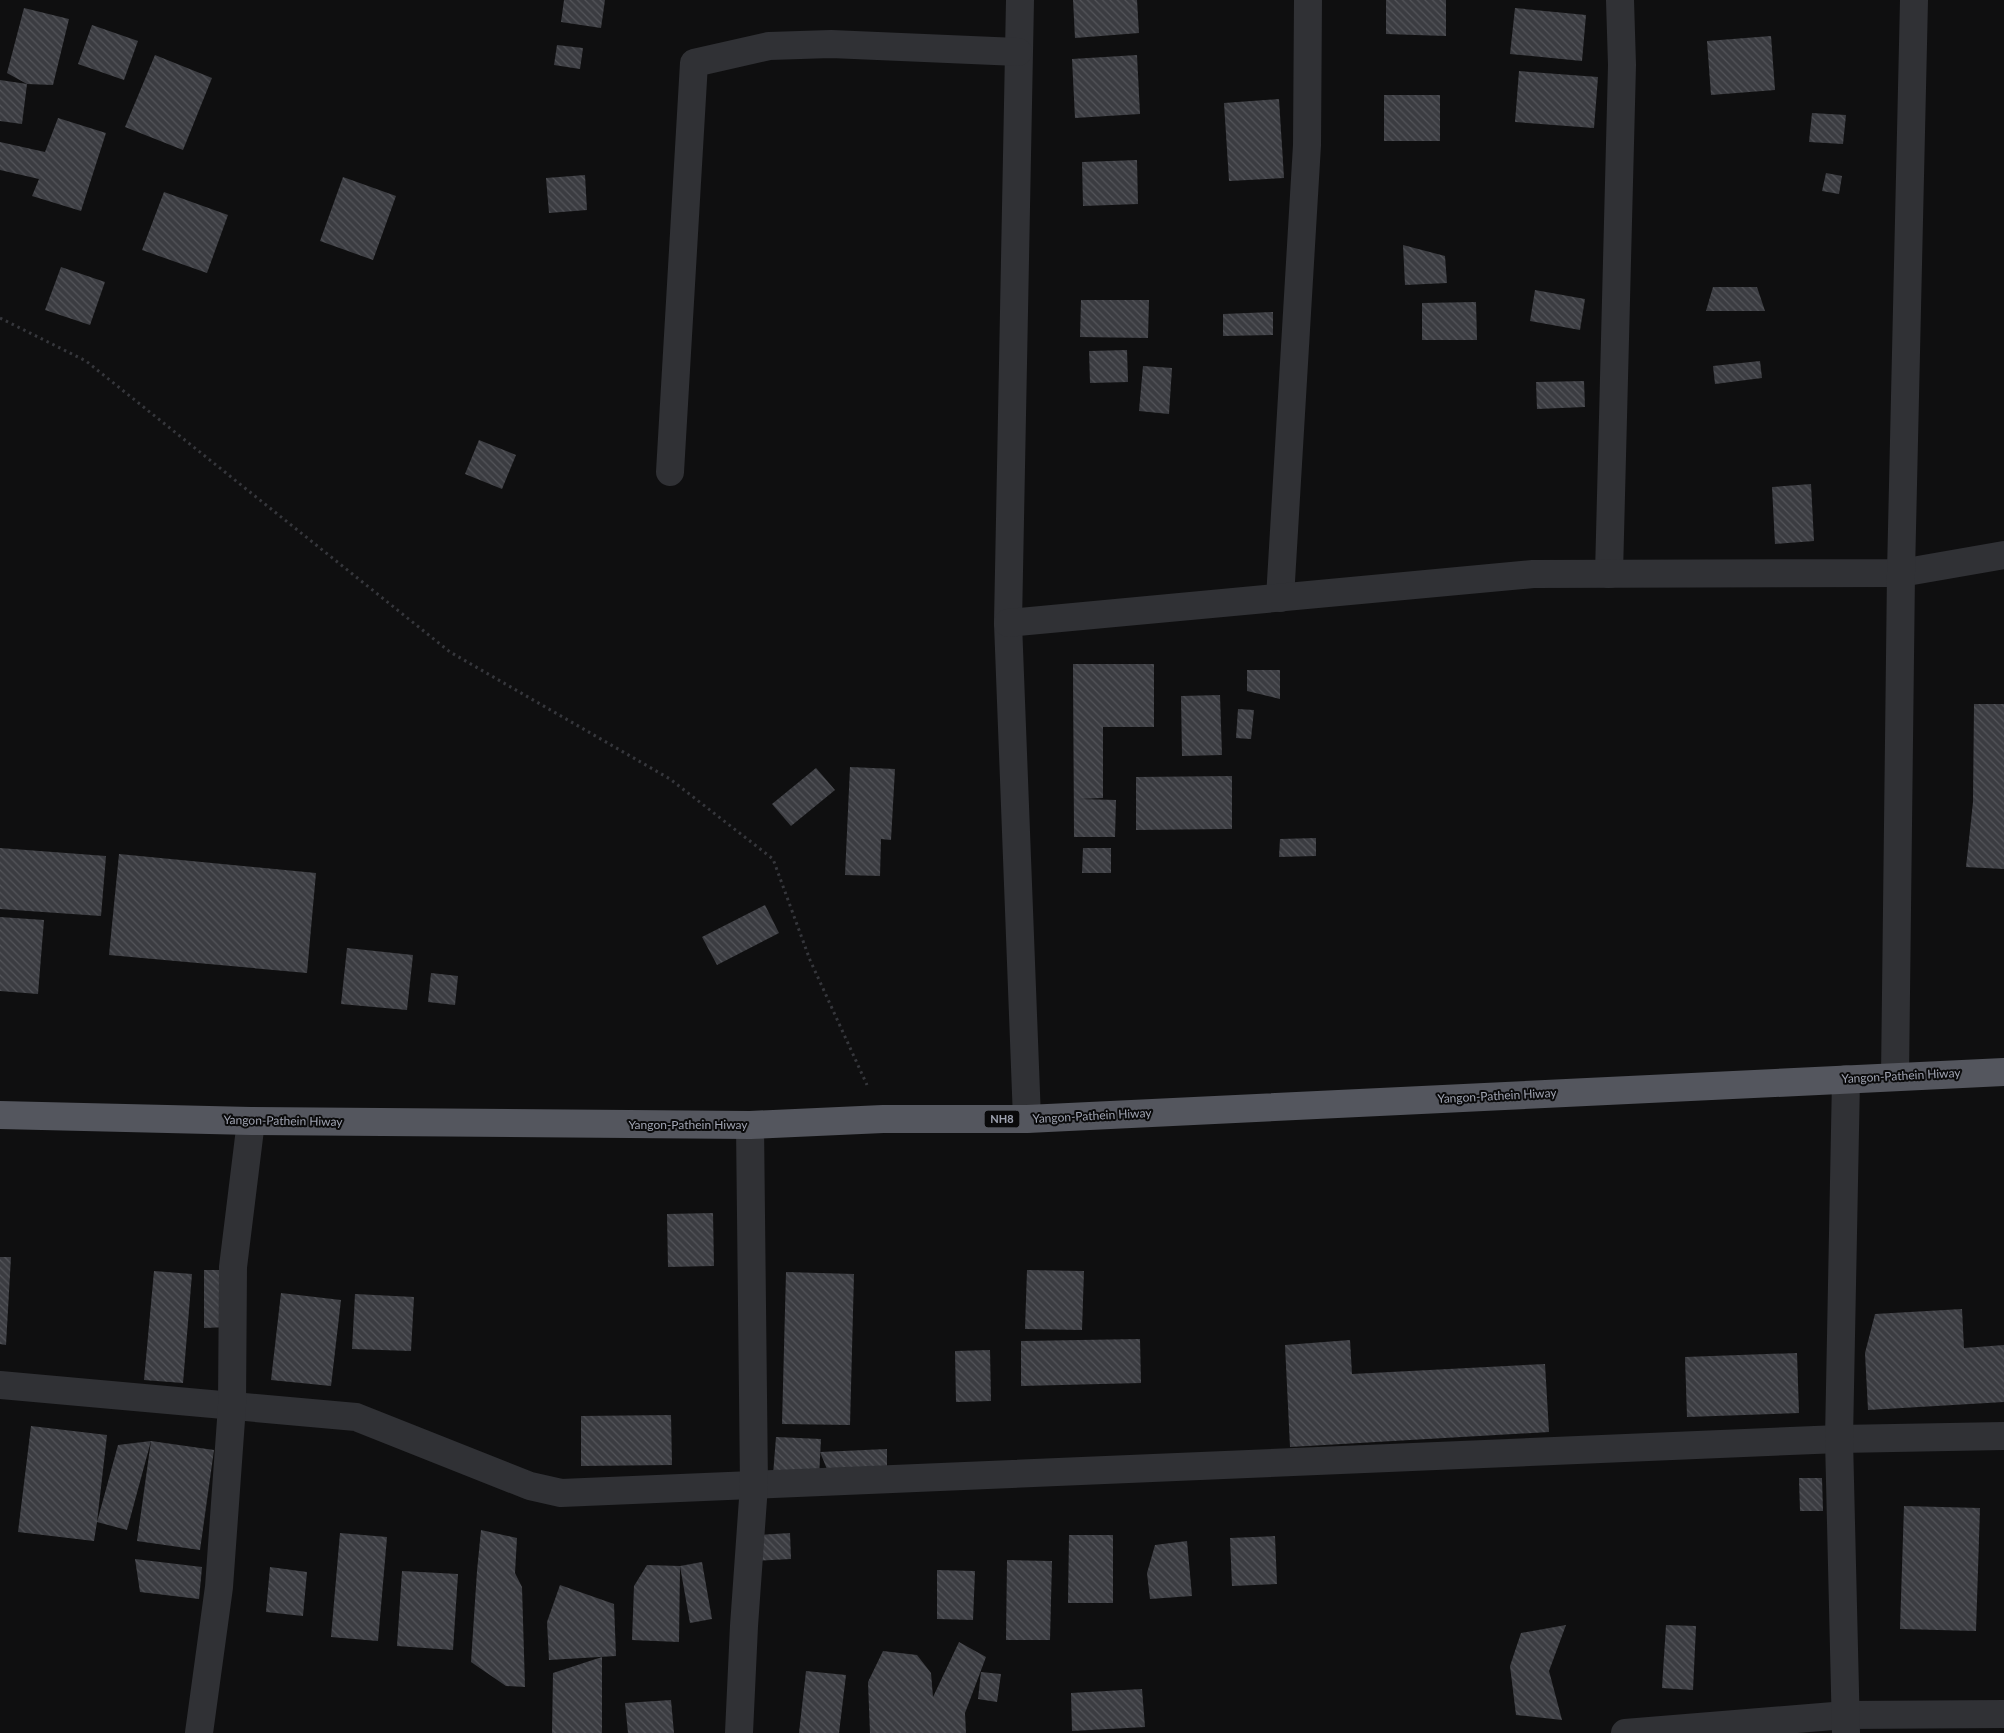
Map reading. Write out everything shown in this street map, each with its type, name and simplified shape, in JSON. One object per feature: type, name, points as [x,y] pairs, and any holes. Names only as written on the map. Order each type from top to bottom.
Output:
[{"type":"highway","name":"Yangon-Pathein Hiway","points":[[0,1115],[251,1121],[750,1125],[883,1119],[1027,1119],[2004,1072]]},
{"type":"street","points":[[1020,0],[1008,624],[1027,1119]]},
{"type":"street","points":[[1280,598],[1306,144],[1308,0]]},
{"type":"street","points":[[1609,574],[1622,65],[1620,0]]},
{"type":"street","points":[[1895,1077],[1900,573],[1914,0]]},
{"type":"street","points":[[670,472],[694,63],[769,46],[832,44],[1018,52]]},
{"type":"street","points":[[1008,624],[1533,574],[1900,573],[2004,555]]},
{"type":"street","points":[[1846,1079],[1839,1439],[1846,1724]]},
{"type":"street","points":[[199,1733],[219,1587],[232,1406],[233,1267],[251,1121]]},
{"type":"street","points":[[739,1733],[754,1486],[750,1125]]},
{"type":"street","points":[[0,1385],[356,1417],[530,1486],[561,1493],[1839,1439],[2004,1436]]},
{"type":"street","points":[[1625,1733],[1846,1724],[2004,1714]]},
{"type":"path","points":[[0,318],[86,361],[450,652],[670,779],[773,859],[810,960],[883,1119]]},
{"type":"building","points":[[564,0],[605,0],[601,28],[561,22]]},
{"type":"building","points":[[1073,0],[1137,0],[1139,33],[1075,38]]},
{"type":"building","points":[[1386,0],[1446,0],[1446,36],[1386,34]]},
{"type":"building","points":[[24,8],[69,19],[53,85],[27,84],[7,73]]},
{"type":"building","points":[[1515,8],[1586,15],[1582,61],[1510,54]]},
{"type":"building","points":[[92,25],[138,41],[124,80],[78,64]]},
{"type":"building","points":[[1771,36],[1775,90],[1711,95],[1707,41]]},
{"type":"building","points":[[557,45],[583,48],[580,69],[554,65]]},
{"type":"building","points":[[155,55],[212,78],[183,150],[125,127]]},
{"type":"building","points":[[1137,55],[1140,114],[1075,118],[1072,59]]},
{"type":"building","points":[[1519,71],[1598,77],[1594,128],[1515,122]]},
{"type":"building","points":[[0,80],[27,84],[22,124],[0,121]]},
{"type":"building","points":[[1384,95],[1440,95],[1440,141],[1384,141]]},
{"type":"building","points":[[1279,99],[1284,178],[1229,181],[1224,103]]},
{"type":"building","points":[[1812,113],[1846,115],[1843,144],[1809,142]]},
{"type":"building","points":[[58,118],[106,133],[81,211],[32,196],[39,179],[0,170],[0,142],[45,152]]},
{"type":"building","points":[[1137,160],[1138,204],[1083,206],[1082,162]]},
{"type":"building","points":[[1826,173],[1842,176],[1839,194],[1822,191]]},
{"type":"building","points":[[585,175],[587,210],[549,213],[546,178]]},
{"type":"building","points":[[343,177],[396,196],[373,260],[320,241]]},
{"type":"building","points":[[164,192],[228,215],[207,273],[142,250]]},
{"type":"building","points":[[1403,245],[1445,256],[1447,283],[1405,285]]},
{"type":"building","points":[[61,267],[105,282],[90,325],[45,310]]},
{"type":"building","points":[[1713,287],[1757,287],[1765,311],[1706,311]]},
{"type":"building","points":[[1535,290],[1585,299],[1580,330],[1530,321]]},
{"type":"building","points":[[1081,300],[1149,300],[1148,338],[1080,337]]},
{"type":"building","points":[[1476,302],[1477,340],[1422,340],[1422,303]]},
{"type":"building","points":[[1273,312],[1273,335],[1223,336],[1223,314]]},
{"type":"building","points":[[1127,350],[1128,382],[1090,383],[1089,351]]},
{"type":"building","points":[[1760,361],[1762,378],[1715,384],[1713,366]]},
{"type":"building","points":[[1143,366],[1172,368],[1169,414],[1139,411]]},
{"type":"building","points":[[1584,381],[1585,407],[1537,409],[1536,382]]},
{"type":"building","points":[[479,440],[516,455],[502,489],[465,474]]},
{"type":"building","points":[[1811,484],[1814,541],[1775,544],[1772,487]]},
{"type":"building","points":[[1073,664],[1154,664],[1154,727],[1103,727],[1103,798],[1080,799],[1116,800],[1115,837],[1074,837]]},
{"type":"building","points":[[1247,670],[1280,670],[1280,699],[1247,691]]},
{"type":"building","points":[[1220,695],[1222,755],[1182,756],[1181,696]]},
{"type":"building","points":[[1974,704],[2004,704],[2004,869],[1966,867],[1973,802]]},
{"type":"building","points":[[1238,709],[1254,710],[1251,739],[1236,738]]},
{"type":"building","points":[[850,767],[895,769],[891,840],[881,839],[880,876],[845,875]]},
{"type":"building","points":[[816,768],[835,790],[791,826],[772,804]]},
{"type":"building","points":[[1232,776],[1232,829],[1136,830],[1136,777]]},
{"type":"building","points":[[1316,838],[1316,856],[1279,857],[1280,839]]},
{"type":"building","points":[[0,848],[106,856],[101,916],[0,909]]},
{"type":"building","points":[[1083,848],[1111,848],[1111,873],[1082,873]]},
{"type":"building","points":[[119,854],[316,873],[307,973],[109,955]]},
{"type":"building","points":[[765,905],[779,933],[717,965],[702,937]]},
{"type":"building","points":[[0,917],[44,920],[38,994],[0,991]]},
{"type":"building","points":[[347,948],[413,955],[407,1010],[341,1004]]},
{"type":"building","points":[[431,973],[458,976],[455,1005],[428,1002]]},
{"type":"building","points":[[713,1213],[714,1266],[668,1267],[667,1214]]},
{"type":"building","points":[[0,1257],[11,1257],[6,1345],[0,1344]]},
{"type":"building","points":[[204,1270],[228,1270],[229,1327],[204,1328]]},
{"type":"building","points":[[1027,1270],[1084,1271],[1082,1330],[1025,1329]]},
{"type":"building","points":[[154,1271],[192,1274],[183,1383],[144,1380]]},
{"type":"building","points":[[786,1272],[854,1274],[850,1425],[782,1424]]},
{"type":"building","points":[[281,1293],[341,1300],[331,1386],[271,1380]]},
{"type":"building","points":[[355,1294],[414,1297],[411,1351],[352,1349]]},
{"type":"building","points":[[1962,1309],[1964,1348],[2004,1345],[2004,1402],[1868,1410],[1865,1353],[1875,1314]]},
{"type":"building","points":[[1140,1339],[1141,1383],[1021,1386],[1021,1341]]},
{"type":"building","points":[[1350,1340],[1352,1374],[1545,1364],[1549,1432],[1290,1447],[1285,1345]]},
{"type":"building","points":[[990,1350],[991,1401],[956,1402],[955,1351]]},
{"type":"building","points":[[1797,1353],[1799,1413],[1687,1417],[1685,1357]]},
{"type":"building","points":[[671,1415],[672,1465],[581,1466],[581,1416]]},
{"type":"building","points":[[31,1426],[107,1435],[94,1541],[18,1532]]},
{"type":"building","points":[[776,1437],[821,1439],[819,1477],[773,1475]]},
{"type":"building","points":[[151,1441],[127,1530],[97,1522],[118,1445]]},
{"type":"building","points":[[151,1441],[214,1450],[200,1550],[137,1541]]},
{"type":"building","points":[[887,1449],[887,1476],[831,1479],[820,1452]]},
{"type":"building","points":[[1799,1478],[1822,1478],[1823,1511],[1800,1511]]},
{"type":"building","points":[[1904,1506],[1980,1508],[1976,1631],[1900,1629]]},
{"type":"building","points":[[481,1530],[517,1538],[515,1573],[522,1587],[525,1687],[506,1686],[471,1662]]},
{"type":"building","points":[[340,1533],[387,1537],[378,1641],[331,1637]]},
{"type":"building","points":[[790,1533],[791,1559],[754,1561],[760,1535]]},
{"type":"building","points":[[1069,1535],[1113,1535],[1113,1603],[1068,1603]]},
{"type":"building","points":[[1275,1536],[1277,1584],[1232,1586],[1230,1538]]},
{"type":"building","points":[[1187,1541],[1192,1596],[1150,1599],[1147,1573],[1155,1545]]},
{"type":"building","points":[[135,1559],[202,1567],[199,1599],[140,1592]]},
{"type":"building","points":[[1007,1560],[1052,1561],[1050,1640],[1006,1640]]},
{"type":"building","points":[[702,1562],[712,1619],[690,1623],[680,1566]]},
{"type":"building","points":[[647,1565],[680,1566],[679,1642],[632,1640],[634,1586]]},
{"type":"building","points":[[270,1567],[307,1572],[303,1616],[266,1612]]},
{"type":"building","points":[[937,1570],[975,1571],[973,1620],[937,1619]]},
{"type":"building","points":[[402,1571],[458,1574],[453,1650],[397,1646]]},
{"type":"building","points":[[560,1585],[614,1604],[616,1656],[549,1660],[547,1622]]},
{"type":"building","points":[[1566,1625],[1549,1671],[1562,1720],[1516,1715],[1510,1666],[1521,1633]]},
{"type":"building","points":[[1666,1625],[1696,1626],[1693,1690],[1662,1688]]},
{"type":"building","points":[[959,1642],[986,1657],[965,1713],[966,1733],[870,1733],[868,1682],[883,1651],[917,1655],[931,1673],[933,1697]]},
{"type":"building","points":[[602,1657],[602,1733],[552,1733],[553,1673]]},
{"type":"building","points":[[806,1671],[846,1675],[839,1733],[799,1733]]},
{"type":"building","points":[[981,1672],[1001,1674],[997,1702],[978,1699]]},
{"type":"building","points":[[1142,1689],[1145,1727],[1072,1731],[1071,1693]]},
{"type":"building","points":[[671,1700],[674,1733],[628,1733],[625,1703]]}]
